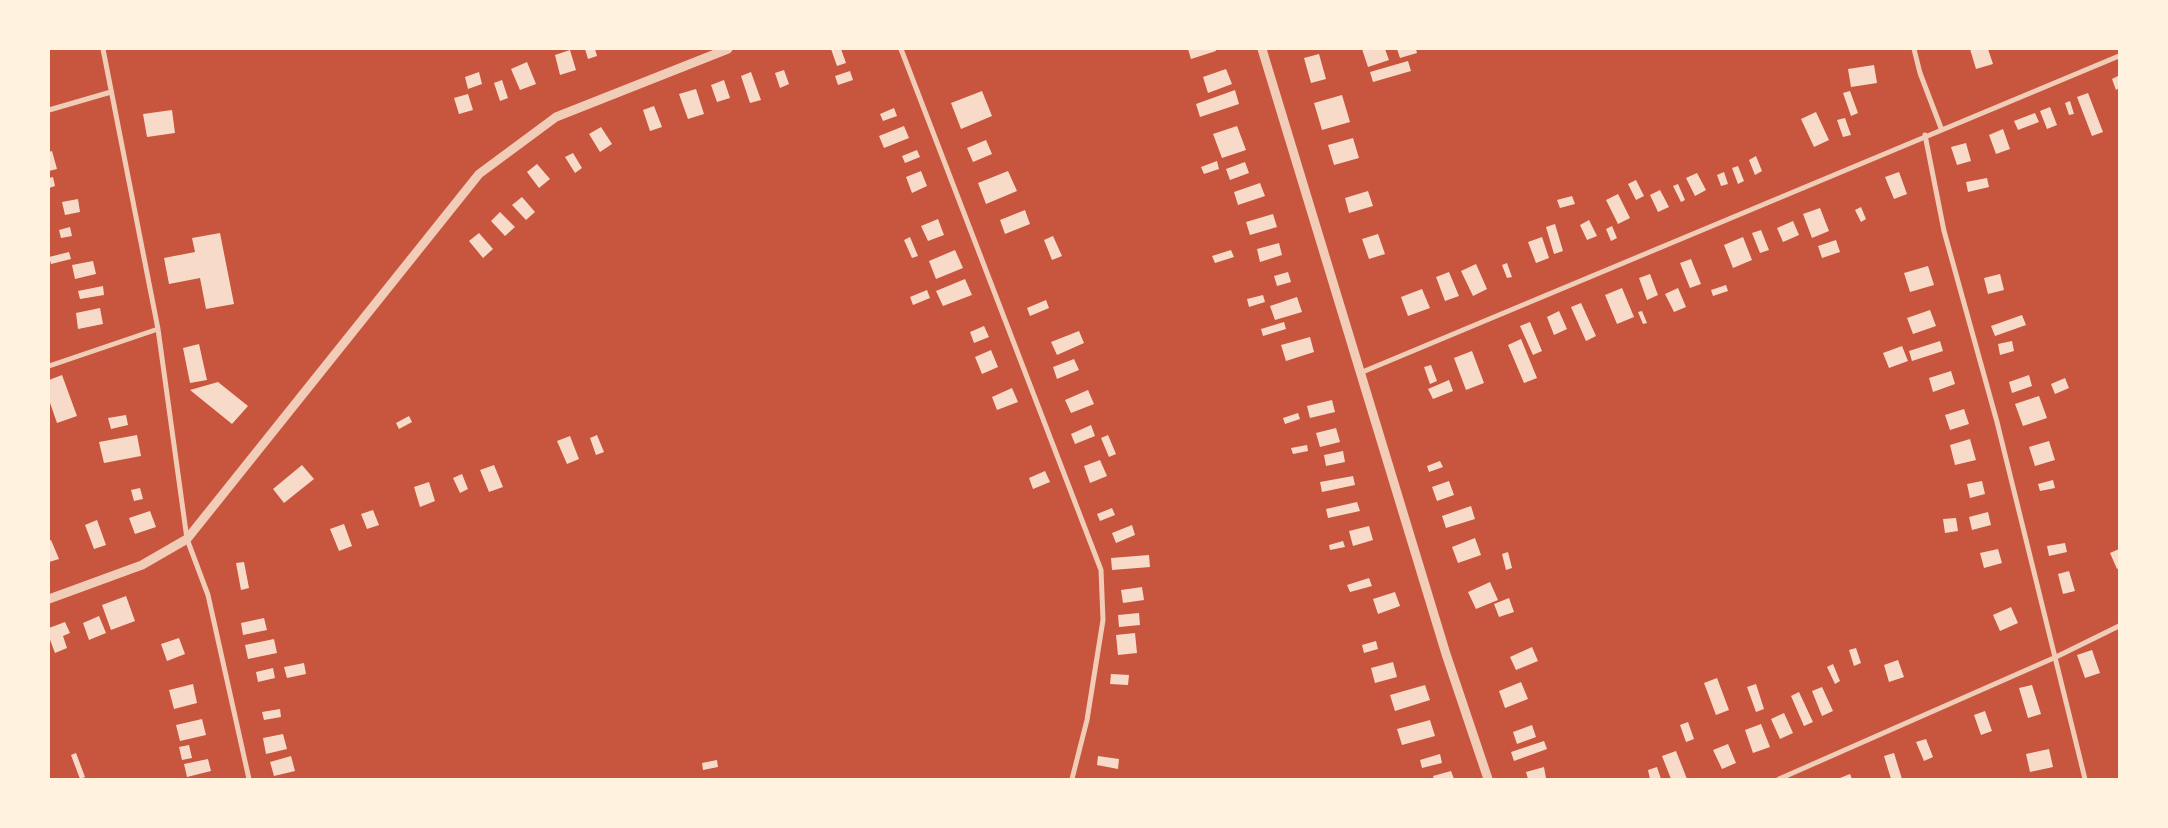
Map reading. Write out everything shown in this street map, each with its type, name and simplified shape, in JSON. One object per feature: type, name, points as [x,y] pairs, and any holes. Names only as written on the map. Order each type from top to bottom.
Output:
[{"type":"street","points":[[102,49],[158,328],[187,540],[208,595],[249,779]]},
{"type":"street","points":[[49,599],[142,565],[187,540],[479,174],[556,117],[728,49]]},
{"type":"street","points":[[901,49],[1101,570],[1103,620],[1087,720],[1072,779]]},
{"type":"street","points":[[1262,49],[1446,654],[1488,779]]},
{"type":"street","points":[[1914,49],[1920,73],[1941,128]]},
{"type":"street","points":[[1360,373],[1924,135],[2119,56]]},
{"type":"street","points":[[49,110],[110,92]]},
{"type":"street","points":[[1924,135],[1944,231],[1997,422],[2085,779]]},
{"type":"street","points":[[49,366],[158,328]]},
{"type":"street","points":[[1779,779],[2056,657],[2119,626]]},
{"type":"building","points":[[585,49],[595,49],[597,56],[588,59]]},
{"type":"building","points":[[831,49],[841,49],[846,63],[837,66]]},
{"type":"building","points":[[1188,49],[1215,49],[1216,51],[1191,59]]},
{"type":"building","points":[[1362,49],[1385,49],[1389,60],[1368,67]]},
{"type":"building","points":[[1397,49],[1416,49],[1417,53],[1400,58]]},
{"type":"building","points":[[1970,49],[1988,49],[1993,64],[1976,69]]},
{"type":"building","points":[[570,50],[576,70],[560,75],[555,55]]},
{"type":"building","points":[[1319,54],[1326,79],[1311,83],[1304,58]]},
{"type":"building","points":[[1408,61],[1411,71],[1373,82],[1370,72]]},
{"type":"building","points":[[527,62],[536,84],[520,90],[511,69]]},
{"type":"building","points":[[1874,65],[1877,83],[1851,87],[1848,69]]},
{"type":"building","points":[[1226,69],[1232,84],[1208,93],[1203,77]]},
{"type":"building","points":[[784,70],[789,84],[780,88],[775,73]]},
{"type":"building","points":[[850,71],[853,80],[838,85],[835,76]]},
{"type":"building","points":[[479,72],[482,84],[468,89],[465,77]]},
{"type":"building","points":[[751,72],[761,100],[750,103],[741,76]]},
{"type":"building","points":[[2118,76],[2119,88],[2116,90],[2112,79]]},
{"type":"building","points":[[502,80],[508,98],[500,101],[494,83]]},
{"type":"building","points":[[724,80],[730,98],[717,102],[711,85]]},
{"type":"building","points":[[696,89],[704,114],[688,119],[679,94]]},
{"type":"building","points":[[1235,90],[1239,104],[1200,117],[1196,104]]},
{"type":"building","points":[[982,91],[992,116],[961,129],[951,103]]},
{"type":"building","points":[[1850,91],[1858,113],[1851,116],[1843,93]]},
{"type":"building","points":[[2088,93],[2103,132],[2092,136],[2077,97]]},
{"type":"building","points":[[468,94],[473,110],[459,114],[454,98]]},
{"type":"building","points":[[1342,95],[1350,122],[1322,130],[1314,103]]},
{"type":"building","points":[[2070,101],[2074,114],[2069,115],[2065,103]]},
{"type":"building","points":[[654,106],[662,127],[650,131],[643,110]]},
{"type":"building","points":[[2050,107],[2057,125],[2047,129],[2040,111]]},
{"type":"building","points":[[894,108],[897,116],[883,121],[880,114]]},
{"type":"building","points":[[172,110],[175,133],[147,137],[143,114]]},
{"type":"building","points":[[1816,112],[1829,140],[1814,147],[1801,119]]},
{"type":"building","points":[[2035,113],[2039,122],[2018,130],[2014,121]]},
{"type":"building","points":[[1845,118],[1851,135],[1843,137],[1837,120]]},
{"type":"building","points":[[904,126],[909,138],[884,148],[879,136]]},
{"type":"building","points":[[1237,126],[1246,150],[1222,158],[1213,134]]},
{"type":"building","points":[[601,127],[612,144],[600,152],[589,134]]},
{"type":"building","points":[[2003,129],[2010,149],[1996,154],[1989,135]]},
{"type":"building","points":[[1353,138],[1359,158],[1334,165],[1328,145]]},
{"type":"building","points":[[986,140],[992,154],[973,162],[967,148]]},
{"type":"building","points":[[1966,143],[1971,161],[1957,165],[1951,147]]},
{"type":"building","points":[[917,150],[920,157],[905,163],[902,156]]},
{"type":"building","points":[[52,151],[57,169],[49,171],[49,152]]},
{"type":"building","points":[[573,153],[582,168],[575,173],[565,157]]},
{"type":"building","points":[[1756,156],[1762,171],[1755,175],[1749,160]]},
{"type":"building","points":[[1217,161],[1219,169],[1204,174],[1201,167]]},
{"type":"building","points":[[1245,162],[1249,173],[1230,180],[1226,169]]},
{"type":"building","points":[[537,164],[550,179],[539,188],[527,172]]},
{"type":"building","points":[[1738,166],[1744,181],[1738,184],[1732,168]]},
{"type":"building","points":[[921,171],[927,186],[912,193],[906,177]]},
{"type":"building","points":[[1008,171],[1017,191],[986,204],[978,183]]},
{"type":"building","points":[[1724,172],[1728,184],[1721,186],[1717,175]]},
{"type":"building","points":[[1899,172],[1907,194],[1894,199],[1885,177]]},
{"type":"building","points":[[1697,173],[1706,190],[1695,196],[1686,178]]},
{"type":"building","points":[[53,177],[55,186],[49,188],[49,178]]},
{"type":"building","points":[[1987,178],[1989,187],[1968,192],[1966,182]]},
{"type":"building","points":[[1636,180],[1644,196],[1636,200],[1628,184]]},
{"type":"building","points":[[1260,183],[1265,196],[1238,205],[1234,192]]},
{"type":"building","points":[[1678,184],[1685,200],[1681,202],[1673,186]]},
{"type":"building","points":[[1660,190],[1669,207],[1658,212],[1650,195]]},
{"type":"building","points":[[1368,191],[1373,206],[1349,213],[1345,198]]},
{"type":"building","points":[[1618,194],[1630,218],[1618,224],[1606,200]]},
{"type":"building","points":[[1572,196],[1575,204],[1560,208],[1557,200]]},
{"type":"building","points":[[522,197],[535,212],[526,220],[512,205]]},
{"type":"building","points":[[78,199],[80,212],[65,215],[62,202]]},
{"type":"building","points":[[1861,207],[1866,219],[1861,222],[1855,210]]},
{"type":"building","points":[[1820,208],[1829,231],[1812,238],[1803,214]]},
{"type":"building","points":[[1025,210],[1030,224],[1005,234],[1000,220]]},
{"type":"building","points":[[500,212],[515,227],[505,236],[491,221]]},
{"type":"building","points":[[1273,214],[1277,227],[1250,235],[1246,222]]},
{"type":"building","points":[[938,219],[944,235],[928,241],[921,226]]},
{"type":"building","points":[[1589,220],[1597,236],[1587,240],[1580,225]]},
{"type":"building","points":[[1793,221],[1799,235],[1783,242],[1777,228]]},
{"type":"building","points":[[1555,224],[1563,251],[1554,254],[1546,227]]},
{"type":"building","points":[[1612,226],[1617,238],[1611,241],[1606,229]]},
{"type":"building","points":[[70,227],[72,236],[61,238],[59,230]]},
{"type":"building","points":[[1761,230],[1769,250],[1760,253],[1752,233]]},
{"type":"building","points":[[220,233],[234,304],[206,309],[200,278],[169,284],[164,258],[195,252],[192,238]]},
{"type":"building","points":[[479,233],[493,249],[483,258],[469,241]]},
{"type":"building","points":[[1378,234],[1385,254],[1369,259],[1362,239]]},
{"type":"building","points":[[1053,236],[1062,256],[1052,260],[1044,240]]},
{"type":"building","points":[[910,237],[918,256],[912,258],[904,240]]},
{"type":"building","points":[[1542,237],[1549,258],[1536,263],[1528,242]]},
{"type":"building","points":[[1743,237],[1752,260],[1733,268],[1724,245]]},
{"type":"building","points":[[1836,240],[1840,252],[1822,258],[1818,246]]},
{"type":"building","points":[[1279,243],[1282,255],[1260,262],[1257,249]]},
{"type":"building","points":[[955,250],[963,268],[936,279],[929,261]]},
{"type":"building","points":[[1231,250],[1234,257],[1215,263],[1212,256]]},
{"type":"building","points":[[69,252],[71,259],[51,264],[49,257]]},
{"type":"building","points":[[1691,259],[1701,284],[1690,288],[1680,263]]},
{"type":"building","points":[[93,261],[96,274],[75,279],[72,265]]},
{"type":"building","points":[[1507,263],[1512,277],[1507,278],[1502,265]]},
{"type":"building","points":[[1476,264],[1487,289],[1473,296],[1461,271]]},
{"type":"building","points":[[1928,266],[1934,285],[1910,292],[1904,273]]},
{"type":"building","points":[[1288,272],[1291,282],[1277,286],[1274,276]]},
{"type":"building","points":[[1449,272],[1459,296],[1445,301],[1436,277]]},
{"type":"building","points":[[1650,274],[1658,295],[1647,300],[1639,278]]},
{"type":"building","points":[[2000,274],[2004,290],[1988,294],[1984,278]]},
{"type":"building","points":[[965,279],[972,295],[943,306],[936,291]]},
{"type":"building","points":[[1726,285],[1728,291],[1713,296],[1711,290]]},
{"type":"building","points":[[103,286],[104,295],[80,299],[78,291]]},
{"type":"building","points":[[1622,288],[1634,317],[1617,324],[1605,295]]},
{"type":"building","points":[[1678,288],[1686,307],[1674,312],[1665,294]]},
{"type":"building","points":[[1422,289],[1430,308],[1408,316],[1401,297]]},
{"type":"building","points":[[927,290],[930,298],[913,305],[910,297]]},
{"type":"building","points":[[1263,295],[1265,302],[1249,307],[1247,299]]},
{"type":"building","points":[[1297,297],[1302,312],[1275,320],[1270,306]]},
{"type":"building","points":[[1046,300],[1049,308],[1030,316],[1027,308]]},
{"type":"building","points":[[1581,303],[1596,336],[1586,341],[1571,307]]},
{"type":"building","points":[[100,308],[103,324],[78,329],[76,313]]},
{"type":"building","points":[[1930,310],[1936,326],[1913,334],[1907,318]]},
{"type":"building","points":[[1559,311],[1567,329],[1554,335],[1547,317]]},
{"type":"building","points":[[1642,311],[1647,323],[1643,324],[1638,312]]},
{"type":"building","points":[[2022,315],[2026,325],[1995,336],[1991,326]]},
{"type":"building","points":[[1284,322],[1286,329],[1263,336],[1261,329]]},
{"type":"building","points":[[1530,322],[1542,351],[1533,355],[1520,326]]},
{"type":"building","points":[[984,326],[989,337],[974,343],[970,332]]},
{"type":"building","points":[[1079,331],[1084,343],[1057,355],[1051,342]]},
{"type":"building","points":[[1310,337],[1314,352],[1286,361],[1281,345]]},
{"type":"building","points":[[1521,339],[1537,378],[1524,383],[1508,345]]},
{"type":"building","points":[[1940,341],[1943,351],[1912,361],[1909,351]]},
{"type":"building","points":[[2012,341],[2014,351],[2000,355],[1998,344]]},
{"type":"building","points":[[199,344],[207,380],[190,383],[183,348]]},
{"type":"building","points":[[1902,346],[1908,361],[1889,368],[1883,353]]},
{"type":"building","points":[[991,350],[998,367],[982,374],[975,357]]},
{"type":"building","points":[[1472,351],[1484,383],[1466,390],[1454,358]]},
{"type":"building","points":[[1074,359],[1079,370],[1057,379],[1053,367]]},
{"type":"building","points":[[1431,365],[1437,381],[1430,384],[1424,367]]},
{"type":"building","points":[[1951,371],[1955,384],[1933,392],[1929,378]]},
{"type":"building","points":[[62,375],[77,416],[57,423],[49,400],[49,380]]},
{"type":"building","points":[[2029,375],[2032,386],[2012,393],[2009,382]]},
{"type":"building","points":[[2065,378],[2069,388],[2055,394],[2051,384]]},
{"type":"building","points":[[1449,380],[1453,391],[1433,399],[1428,389]]},
{"type":"building","points":[[218,382],[248,406],[232,424],[190,390]]},
{"type":"building","points":[[1012,388],[1018,402],[997,410],[992,397]]},
{"type":"building","points":[[1088,390],[1094,404],[1071,413],[1065,400]]},
{"type":"building","points":[[2039,396],[2047,418],[2023,426],[2015,404]]},
{"type":"building","points":[[1332,400],[1335,412],[1310,418],[1307,406]]},
{"type":"building","points":[[1964,409],[1969,424],[1950,430],[1945,415]]},
{"type":"building","points":[[1298,413],[1300,419],[1285,424],[1283,418]]},
{"type":"building","points":[[126,415],[128,425],[111,429],[108,418]]},
{"type":"building","points":[[409,416],[412,422],[399,429],[396,423]]},
{"type":"building","points":[[1091,425],[1095,436],[1075,444],[1071,434]]},
{"type":"building","points":[[1336,428],[1340,442],[1320,447],[1316,433]]},
{"type":"building","points":[[137,435],[141,456],[104,463],[99,442]]},
{"type":"building","points":[[597,435],[604,452],[596,455],[590,438]]},
{"type":"building","points":[[1108,435],[1116,454],[1109,457],[1101,438]]},
{"type":"building","points":[[570,436],[579,459],[567,464],[557,441]]},
{"type":"building","points":[[1970,439],[1976,460],[1955,465],[1950,445]]},
{"type":"building","points":[[2049,441],[2055,460],[2035,466],[2029,447]]},
{"type":"building","points":[[1307,445],[1308,451],[1293,454],[1291,448]]},
{"type":"building","points":[[1343,451],[1345,462],[1326,466],[1324,455]]},
{"type":"building","points":[[1100,460],[1107,476],[1090,483],[1084,466]]},
{"type":"building","points":[[1440,461],[1443,467],[1429,472],[1427,466]]},
{"type":"building","points":[[302,465],[314,479],[284,503],[273,489]]},
{"type":"building","points":[[494,465],[503,487],[489,492],[480,470]]},
{"type":"building","points":[[1045,471],[1050,482],[1033,489],[1029,478]]},
{"type":"building","points":[[462,474],[468,489],[460,493],[453,478]]},
{"type":"building","points":[[1353,476],[1355,485],[1322,492],[1320,482]]},
{"type":"building","points":[[2053,480],[2055,488],[2040,491],[2038,484]]},
{"type":"building","points":[[1449,481],[1454,495],[1437,501],[1432,487]]},
{"type":"building","points":[[1982,481],[1985,494],[1970,498],[1967,484]]},
{"type":"building","points":[[429,482],[435,501],[420,507],[414,487]]},
{"type":"building","points":[[140,488],[143,499],[134,501],[131,490]]},
{"type":"building","points":[[1357,502],[1360,511],[1328,518],[1326,509]]},
{"type":"building","points":[[1471,506],[1475,519],[1446,528],[1442,516]]},
{"type":"building","points":[[1112,508],[1115,515],[1100,521],[1097,514]]},
{"type":"building","points":[[373,510],[379,525],[367,529],[361,514]]},
{"type":"building","points":[[150,511],[156,527],[135,534],[129,518]]},
{"type":"building","points":[[1988,512],[1991,525],[1972,530],[1969,517]]},
{"type":"building","points":[[1956,518],[1958,531],[1945,533],[1943,519]]},
{"type":"building","points":[[97,520],[106,545],[94,549],[85,525]]},
{"type":"building","points":[[344,524],[352,546],[339,551],[330,529]]},
{"type":"building","points":[[1132,525],[1135,535],[1116,543],[1112,533]]},
{"type":"building","points":[[1369,526],[1373,540],[1353,546],[1349,531]]},
{"type":"building","points":[[1475,538],[1481,555],[1458,563],[1452,547]]},
{"type":"building","points":[[51,540],[59,559],[49,562],[49,541]]},
{"type":"building","points":[[1343,541],[1345,547],[1330,550],[1329,545]]},
{"type":"building","points":[[2065,543],[2067,552],[2049,556],[2047,546]]},
{"type":"building","points":[[1998,549],[2002,563],[1984,568],[1980,553]]},
{"type":"building","points":[[2119,549],[2119,568],[2117,569],[2110,553]]},
{"type":"building","points":[[1508,552],[1512,568],[1506,570],[1502,554]]},
{"type":"building","points":[[1149,555],[1150,567],[1112,570],[1111,558]]},
{"type":"building","points":[[244,562],[249,588],[241,590],[236,563]]},
{"type":"building","points":[[2069,571],[2075,591],[2063,594],[2058,574]]},
{"type":"building","points":[[1369,578],[1372,586],[1350,592],[1347,585]]},
{"type":"building","points":[[1490,582],[1498,600],[1476,609],[1468,592]]},
{"type":"building","points":[[1142,587],[1144,600],[1123,603],[1121,590]]},
{"type":"building","points":[[1395,592],[1400,606],[1378,614],[1373,599]]},
{"type":"building","points":[[126,596],[135,621],[111,630],[102,605]]},
{"type":"building","points":[[1509,598],[1514,612],[1499,617],[1494,604]]},
{"type":"building","points":[[2011,607],[2018,623],[2000,631],[1993,615]]},
{"type":"building","points":[[1139,613],[1140,625],[1119,627],[1118,615]]},
{"type":"building","points":[[99,616],[106,633],[89,640],[83,623]]},
{"type":"building","points":[[264,618],[267,630],[243,635],[241,623]]},
{"type":"building","points":[[65,622],[70,633],[63,636],[67,648],[55,653],[49,637],[49,628]]},
{"type":"building","points":[[1135,633],[1137,653],[1118,655],[1116,635]]},
{"type":"building","points":[[179,638],[185,654],[167,661],[161,644]]},
{"type":"building","points":[[274,639],[277,653],[248,659],[245,645]]},
{"type":"building","points":[[1376,641],[1378,649],[1364,653],[1362,645]]},
{"type":"building","points":[[1532,647],[1538,661],[1516,670],[1510,657]]},
{"type":"building","points":[[1856,648],[1861,663],[1854,666],[1849,650]]},
{"type":"building","points":[[2092,650],[2100,673],[2085,678],[2077,655]]},
{"type":"building","points":[[1898,660],[1904,677],[1889,682],[1884,665]]},
{"type":"building","points":[[1393,662],[1397,677],[1375,683],[1371,668]]},
{"type":"building","points":[[304,663],[306,674],[287,678],[284,667]]},
{"type":"building","points":[[1833,664],[1840,681],[1835,684],[1827,667]]},
{"type":"building","points":[[273,668],[275,678],[258,682],[256,672]]},
{"type":"building","points":[[1111,674],[1129,675],[1128,685],[1110,684]]},
{"type":"building","points":[[1717,678],[1729,710],[1716,715],[1704,683]]},
{"type":"building","points":[[1521,682],[1528,699],[1505,708],[1499,691]]},
{"type":"building","points":[[193,684],[197,703],[174,709],[169,690]]},
{"type":"building","points":[[1756,684],[1764,709],[1756,712],[1747,687]]},
{"type":"building","points":[[1425,685],[1430,700],[1395,711],[1390,695]]},
{"type":"building","points":[[2032,685],[2041,714],[2028,718],[2019,688]]},
{"type":"building","points":[[1822,687],[1833,711],[1822,716],[1812,691]]},
{"type":"building","points":[[1799,692],[1813,722],[1804,726],[1791,696]]},
{"type":"building","points":[[280,709],[281,717],[264,720],[262,712]]},
{"type":"building","points":[[1985,711],[1992,731],[1981,735],[1974,715]]},
{"type":"building","points":[[1784,713],[1793,733],[1780,739],[1771,719]]},
{"type":"building","points":[[202,719],[206,735],[180,741],[176,725]]},
{"type":"building","points":[[1430,720],[1435,736],[1402,745],[1397,729]]},
{"type":"building","points":[[1688,722],[1694,739],[1686,742],[1680,725]]},
{"type":"building","points":[[1761,724],[1770,747],[1753,753],[1745,730]]},
{"type":"building","points":[[1532,725],[1536,737],[1517,744],[1513,732]]},
{"type":"building","points":[[283,734],[287,749],[266,754],[263,738]]},
{"type":"building","points":[[1926,739],[1933,757],[1924,761],[1916,742]]},
{"type":"building","points":[[1544,741],[1547,749],[1514,761],[1511,752]]},
{"type":"building","points":[[1728,744],[1736,763],[1722,769],[1713,750]]},
{"type":"building","points":[[189,745],[192,758],[182,760],[179,747]]},
{"type":"building","points":[[2049,749],[2053,767],[2030,772],[2026,754]]},
{"type":"building","points":[[1676,751],[1687,779],[1671,779],[1662,756]]},
{"type":"building","points":[[76,753],[85,777],[80,779],[71,755]]},
{"type":"building","points":[[1894,753],[1902,779],[1891,779],[1884,756]]},
{"type":"building","points":[[1440,754],[1442,763],[1422,768],[1420,760]]},
{"type":"building","points":[[291,756],[295,771],[274,776],[270,762]]},
{"type":"building","points":[[1098,756],[1119,759],[1118,769],[1097,765]]},
{"type":"building","points":[[208,759],[211,771],[187,777],[184,764]]},
{"type":"building","points":[[717,760],[718,767],[703,770],[702,763]]},
{"type":"building","points":[[1544,767],[1546,778],[1528,779],[1526,772]]},
{"type":"building","points":[[1657,767],[1661,779],[1650,779],[1648,770]]},
{"type":"building","points":[[1451,771],[1454,779],[1434,779],[1433,776]]},
{"type":"building","points":[[1850,774],[1852,779],[1840,778]]}]
